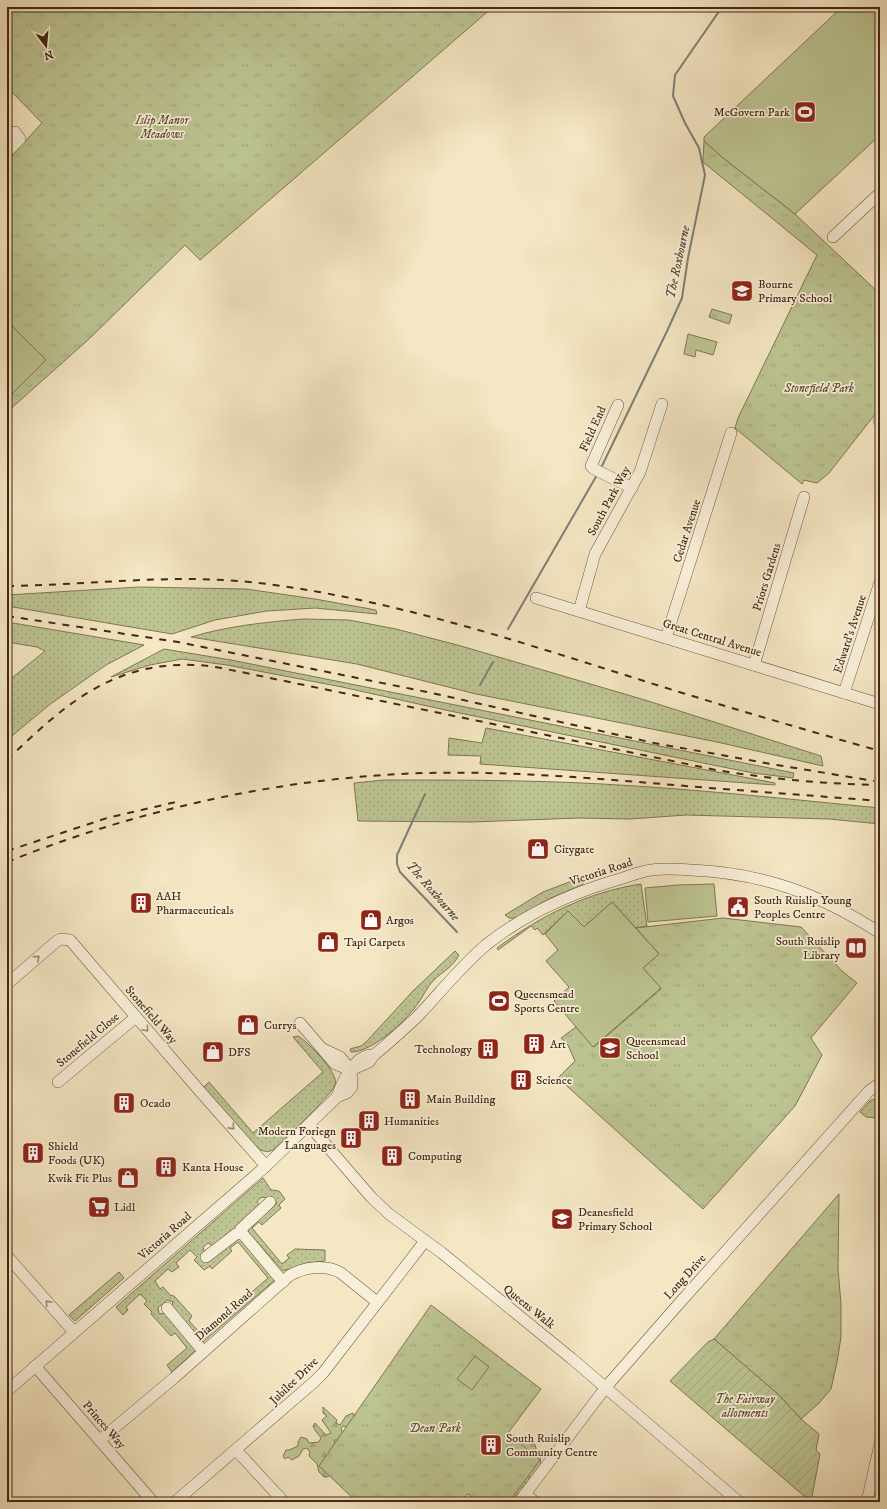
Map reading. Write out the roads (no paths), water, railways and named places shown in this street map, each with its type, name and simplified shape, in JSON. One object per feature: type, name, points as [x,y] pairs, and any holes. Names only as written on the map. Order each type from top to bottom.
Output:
[{"type":"street","points":[[7,152],[20,139],[15,132]]},
{"type":"street","points":[[833,237],[880,193]]},
{"type":"street","name":"South Park Way","points":[[579,611],[595,554],[640,472],[662,404]]},
{"type":"street","name":"Field End","points":[[618,405],[591,466],[594,469],[632,488]]},
{"type":"street","name":"Cedar Avenue","points":[[666,638],[732,433]]},
{"type":"street","name":"Priors Gardens","points":[[754,665],[804,497]]},
{"type":"street","name":"Edward's Avenue","points":[[844,693],[880,582]]},
{"type":"street","name":"Great Central Avenue","points":[[536,598],[880,704]]},
{"type":"street","name":"Victoria Road","points":[[7,1391],[266,1166],[337,1097],[344,1079],[361,1057],[369,1054],[374,1055],[417,1016],[473,957],[522,919],[545,906],[600,884],[652,870],[712,871],[753,877],[776,883],[808,895],[837,908],[880,934]]},
{"type":"street","name":"Stonefield Way","points":[[7,984],[56,942],[61,939],[70,940],[266,1166]]},
{"type":"street","name":"Stonefield Close","points":[[58,1082],[136,1017]]},
{"type":"street","points":[[300,1023],[323,1049],[340,1057],[351,1070]]},
{"type":"street","name":"Long Drive","points":[[522,1498],[606,1388],[686,1295],[869,1091],[880,1083]]},
{"type":"street","name":"Queens Walk","points":[[309,1125],[372,1197],[389,1214],[571,1358],[739,1502]]},
{"type":"street","points":[[270,1202],[241,1229],[242,1233],[283,1282]]},
{"type":"street","points":[[206,1257],[236,1234],[242,1233]]},
{"type":"street","name":"Jubilee Drive","points":[[175,1502],[309,1387],[323,1373],[425,1241]]},
{"type":"street","points":[[7,1256],[74,1332]]},
{"type":"street","name":"Diamond Road","points":[[100,1440],[296,1271],[314,1268],[335,1269],[377,1302]]},
{"type":"street","points":[[165,1306],[203,1351]]},
{"type":"street","name":"Princes Way","points":[[35,1366],[153,1502]]},
{"type":"street","points":[[867,1502],[880,1444]]},
{"type":"street","points":[[236,1450],[284,1502]]},
{"type":"street","points":[[522,1498],[535,1502]]},
{"type":"waterway","name":"The Roxbourne","points":[[601,468],[682,298],[688,258],[705,175],[699,148],[685,123],[673,96],[675,75],[722,7]]},
{"type":"waterway","name":"The Roxbourne","points":[[508,629],[597,475]]},
{"type":"waterway","name":"The Roxbourne","points":[[480,685],[493,662]]},
{"type":"waterway","name":"The Roxbourne","points":[[425,794],[397,855],[397,864],[400,872],[457,932]]},
{"type":"railway","points":[[7,586],[164,579],[228,580],[259,583],[352,598],[444,620],[489,633],[721,705],[880,751]]},
{"type":"railway","points":[[7,616],[178,642],[432,693],[654,743],[874,781]]},
{"type":"railway","points":[[7,760],[48,722],[68,706],[113,680],[137,671],[164,666],[193,665],[211,666],[241,672],[716,770],[757,776],[839,784],[880,785]]},
{"type":"railway","points":[[7,862],[50,846],[139,817],[230,795],[277,787],[369,776],[451,773],[534,775],[880,801]]},
{"type":"railway","points":[[7,851],[107,818],[176,802]]},
{"type":"place","name":"McGovern Park","points":[[805,112]]},
{"type":"place","name":"Bourne Primary School","points":[[742,291]]},
{"type":"place","name":"Citygate","points":[[538,849]]},
{"type":"place","name":"AAH Pharmaceuticals","points":[[141,903]]},
{"type":"place","name":"South Ruislip Young Peoples Centre","points":[[738,907]]},
{"type":"place","name":"Argos","points":[[371,920]]},
{"type":"place","name":"Tapi Carpets","points":[[328,942]]},
{"type":"place","name":"South Ruislip Library","points":[[856,948]]},
{"type":"place","name":"Queensmead Sports Centre","points":[[499,1001]]},
{"type":"place","name":"Currys","points":[[248,1025]]},
{"type":"place","name":"Art","points":[[534,1044]]},
{"type":"place","name":"Queensmead School","points":[[610,1048]]},
{"type":"place","name":"Technology","points":[[488,1049]]},
{"type":"place","name":"DFS","points":[[213,1052]]},
{"type":"place","name":"Science","points":[[521,1080]]},
{"type":"place","name":"Main Building","points":[[410,1099]]},
{"type":"place","name":"Ocado","points":[[124,1103]]},
{"type":"place","name":"Humanities","points":[[369,1121]]},
{"type":"place","name":"Modern Foriegn Languages","points":[[351,1138]]},
{"type":"place","name":"Shield Foods (UK)","points":[[33,1153]]},
{"type":"place","name":"Computing","points":[[392,1156]]},
{"type":"place","name":"Kanta House","points":[[166,1167]]},
{"type":"place","name":"Kwik Fit Plus","points":[[128,1178]]},
{"type":"place","name":"Lidl","points":[[99,1207]]},
{"type":"place","name":"Deanesfield Primary School","points":[[562,1219]]},
{"type":"place","name":"South Ruislip Community Centre","points":[[491,1445]]},
{"type":"park label","name":"Islip Manor Meadows","points":[[162,127]]},
{"type":"park label","name":"Stonefield Park","points":[[819,388]]},
{"type":"park label","name":"The Fairway allotments","points":[[745,1406]]},
{"type":"park label","name":"Dean Park","points":[[435,1428]]}]
